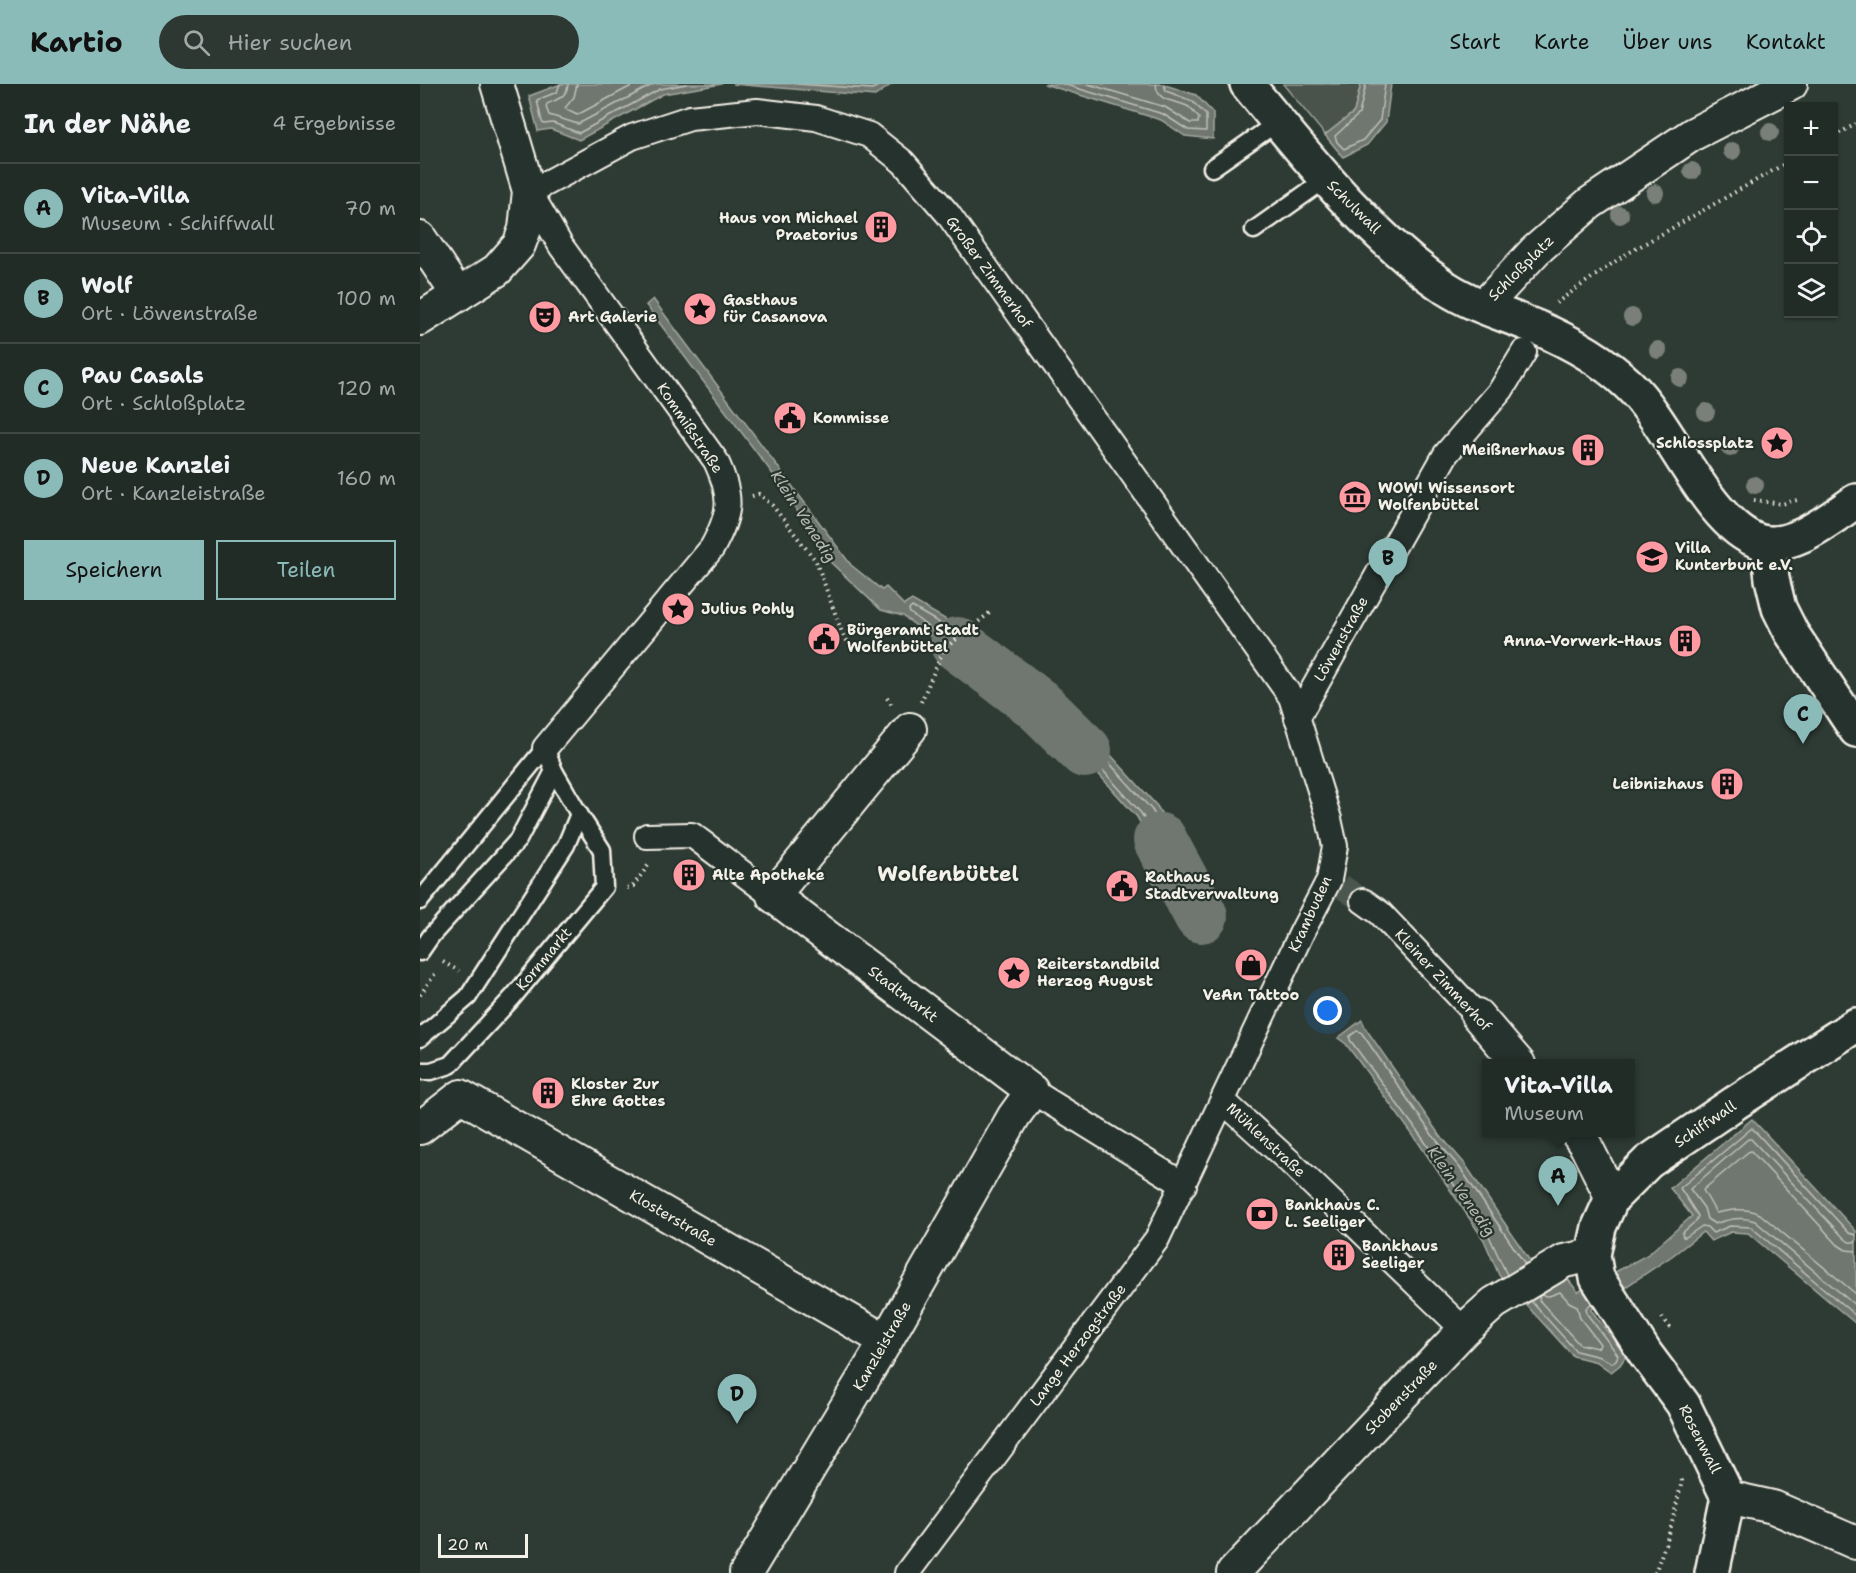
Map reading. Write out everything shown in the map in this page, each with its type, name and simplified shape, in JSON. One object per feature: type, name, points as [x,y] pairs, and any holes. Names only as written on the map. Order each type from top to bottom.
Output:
[{"type":"street","points":[[420,319],[497,270],[519,245],[525,229],[529,191],[497,84]]},
{"type":"street","name":"Schulwall","points":[[1247,84],[1326,179],[1389,242],[1447,288],[1483,307]]},
{"type":"street","name":"Schloßplatz","points":[[1768,543],[1748,536],[1730,522],[1712,502],[1657,420],[1632,387],[1615,372],[1574,345],[1539,328],[1483,307],[1535,251],[1590,203],[1693,134],[1791,84]]},
{"type":"street","name":"Großer Zimmerhof","points":[[529,191],[632,137],[690,118],[757,111],[816,118],[869,135],[903,162],[948,214],[1291,697],[1297,718]]},
{"type":"street","name":"Kommißstraße","points":[[529,191],[561,246],[716,461],[725,481],[729,503],[725,525],[712,548],[545,748]]},
{"type":"street","points":[[420,238],[458,295]]},
{"type":"street","name":"Löwenstraße","points":[[1297,718],[1446,454],[1501,390],[1524,352]]},
{"type":"street","points":[[1856,501],[1800,536],[1782,542],[1768,543],[1777,600],[1791,632],[1856,730]]},
{"type":"street","name":"Krambuden","points":[[1223,1101],[1302,932],[1335,883],[1335,846],[1329,819],[1297,718]]},
{"type":"street","points":[[773,896],[910,729]]},
{"type":"street","name":"Stadtmarkt","points":[[647,836],[692,835],[1032,1091],[1184,1185]]},
{"type":"street","name":"Kleiner Zimmerhof","points":[[1363,901],[1380,913],[1516,1059]]},
{"type":"street","name":"Schiffwall","points":[[1584,1265],[1612,1198],[1648,1162],[1856,1026]]},
{"type":"street","name":"Kanzleistraße","points":[[746,1573],[885,1341],[1014,1116],[1032,1091]]},
{"type":"street","name":"Klosterstraße","points":[[420,1128],[461,1096],[885,1341]]},
{"type":"street","name":"Lange Herzogstraße","points":[[907,1573],[1157,1239],[1223,1101]]},
{"type":"street","name":"Mühlenstraße","points":[[1223,1101],[1289,1161],[1464,1330]]},
{"type":"street","points":[[1580,1137],[1612,1198]]},
{"type":"street","name":"Stobenstraße","points":[[1233,1573],[1464,1330],[1494,1303],[1584,1265]]},
{"type":"street","name":"Rosenwall","points":[[1584,1265],[1683,1404],[1728,1497]]},
{"type":"street","points":[[1712,1573],[1728,1497],[1773,1507],[1856,1543]]},
{"type":"lane","points":[[1212,168],[1278,122]]},
{"type":"lane","points":[[1254,230],[1326,179]]},
{"type":"lane","points":[[420,901],[545,748]]},
{"type":"lane","name":"Kornmarkt","points":[[420,1071],[431,1071],[450,1065],[513,997],[603,887],[603,850],[554,771],[545,748]]},
{"type":"lane","points":[[420,952],[431,936],[518,840],[554,771]]},
{"type":"lane","points":[[420,1038],[468,997],[566,845],[579,814]]},
{"type":"path","points":[[1838,133],[1856,124]]},
{"type":"path","points":[[1549,309],[1623,255],[1784,164]]},
{"type":"path","points":[[1747,493],[1755,501],[1782,504],[1802,498]]},
{"type":"path","points":[[729,503],[759,494],[772,505],[816,561],[843,635],[854,651]]},
{"type":"path","points":[[910,729],[944,649],[992,611]]},
{"type":"path","points":[[420,995],[445,956]]},
{"type":"path","points":[[443,962],[459,972],[465,964]]},
{"type":"path","points":[[1655,1573],[1670,1531],[1682,1481],[1681,1471]]},
{"type":"shaded area","points":[[1283,84],[1361,84],[1354,112],[1325,135]]},
{"type":"water","points":[[561,84],[722,84],[663,94],[579,140],[551,129],[538,131],[529,96]]},
{"type":"water","points":[[733,84],[892,84],[875,96]]},
{"type":"water","points":[[1044,84],[1162,84],[1196,95],[1213,113],[1213,139],[1185,136],[1161,120]]},
{"type":"water","points":[[1361,84],[1391,84],[1386,122],[1367,145],[1343,157],[1325,135],[1354,112]]},
{"type":"water","points":[[653,299],[851,565],[882,590],[886,587],[904,605],[912,600],[1042,675],[1157,806],[1219,913],[1213,929],[1155,848],[1137,817],[1028,695],[951,652],[903,616],[881,610],[826,558],[784,489],[646,305]]},
{"type":"water","points":[[1362,1020],[1438,1133],[1465,1164],[1547,1283],[1563,1273],[1578,1292],[1647,1255],[1692,1216],[1670,1188],[1752,1119],[1856,1231],[1856,1324],[1748,1233],[1731,1232],[1711,1241],[1703,1232],[1672,1256],[1591,1310],[1626,1356],[1620,1365],[1611,1372],[1597,1362],[1573,1356],[1499,1275],[1484,1240],[1418,1142],[1346,1044],[1338,1038]]},
{"type":"waterway","name":"Klein Venedig","points":[[957,644],[1037,704],[1085,751]]},
{"type":"waterway","name":"Klein Venedig","points":[[1160,840],[1201,916]]},
{"type":"tunnel","points":[[1341,886],[1363,901]]},
{"type":"place","name":"Haus von Michael Praetorius","points":[[881,227]]},
{"type":"place","name":"Gasthaus für Casanova","points":[[700,309]]},
{"type":"place","name":"Art Galerie","points":[[545,317]]},
{"type":"place","name":"Kommisse","points":[[790,418]]},
{"type":"place","name":"Schlossplatz","points":[[1777,443]]},
{"type":"place","name":"Meißnerhaus","points":[[1588,450]]},
{"type":"place","name":"WOW! Wissensort Wolfenbüttel","points":[[1355,497]]},
{"type":"place","name":"Villa Kunterbunt e.V.","points":[[1652,557]]},
{"type":"place","name":"Wolf","points":[[1388,588]]},
{"type":"place","name":"Julius Pohly","points":[[678,609]]},
{"type":"place","name":"Bürgeramt Stadt Wolfenbüttel","points":[[824,639]]},
{"type":"place","name":"Anna-Vorwerk-Haus","points":[[1685,641]]},
{"type":"place","name":"Pau Casals","points":[[1803,744]]},
{"type":"place","name":"Leibnizhaus","points":[[1727,784]]},
{"type":"place","name":"Alte Apotheke","points":[[689,875]]},
{"type":"place","name":"Rathaus, Stadtverwaltung","points":[[1122,886]]},
{"type":"place","name":"VeAn Tattoo","points":[[1251,965]]},
{"type":"place","name":"Reiterstandbild Herzog August","points":[[1014,973]]},
{"type":"place","name":"Kloster Zur Ehre Gottes","points":[[548,1093]]},
{"type":"place","name":"Vita-Villa","points":[[1558,1206]]},
{"type":"place","name":"Bankhaus C. L. Seeliger","points":[[1262,1214]]},
{"type":"place","name":"Bankhaus Seeliger","points":[[1339,1255]]},
{"type":"place","name":"Neue Kanzlei","points":[[737,1424]]},
{"type":"district","name":"Wolfenbüttel","points":[[948,874]]}]
